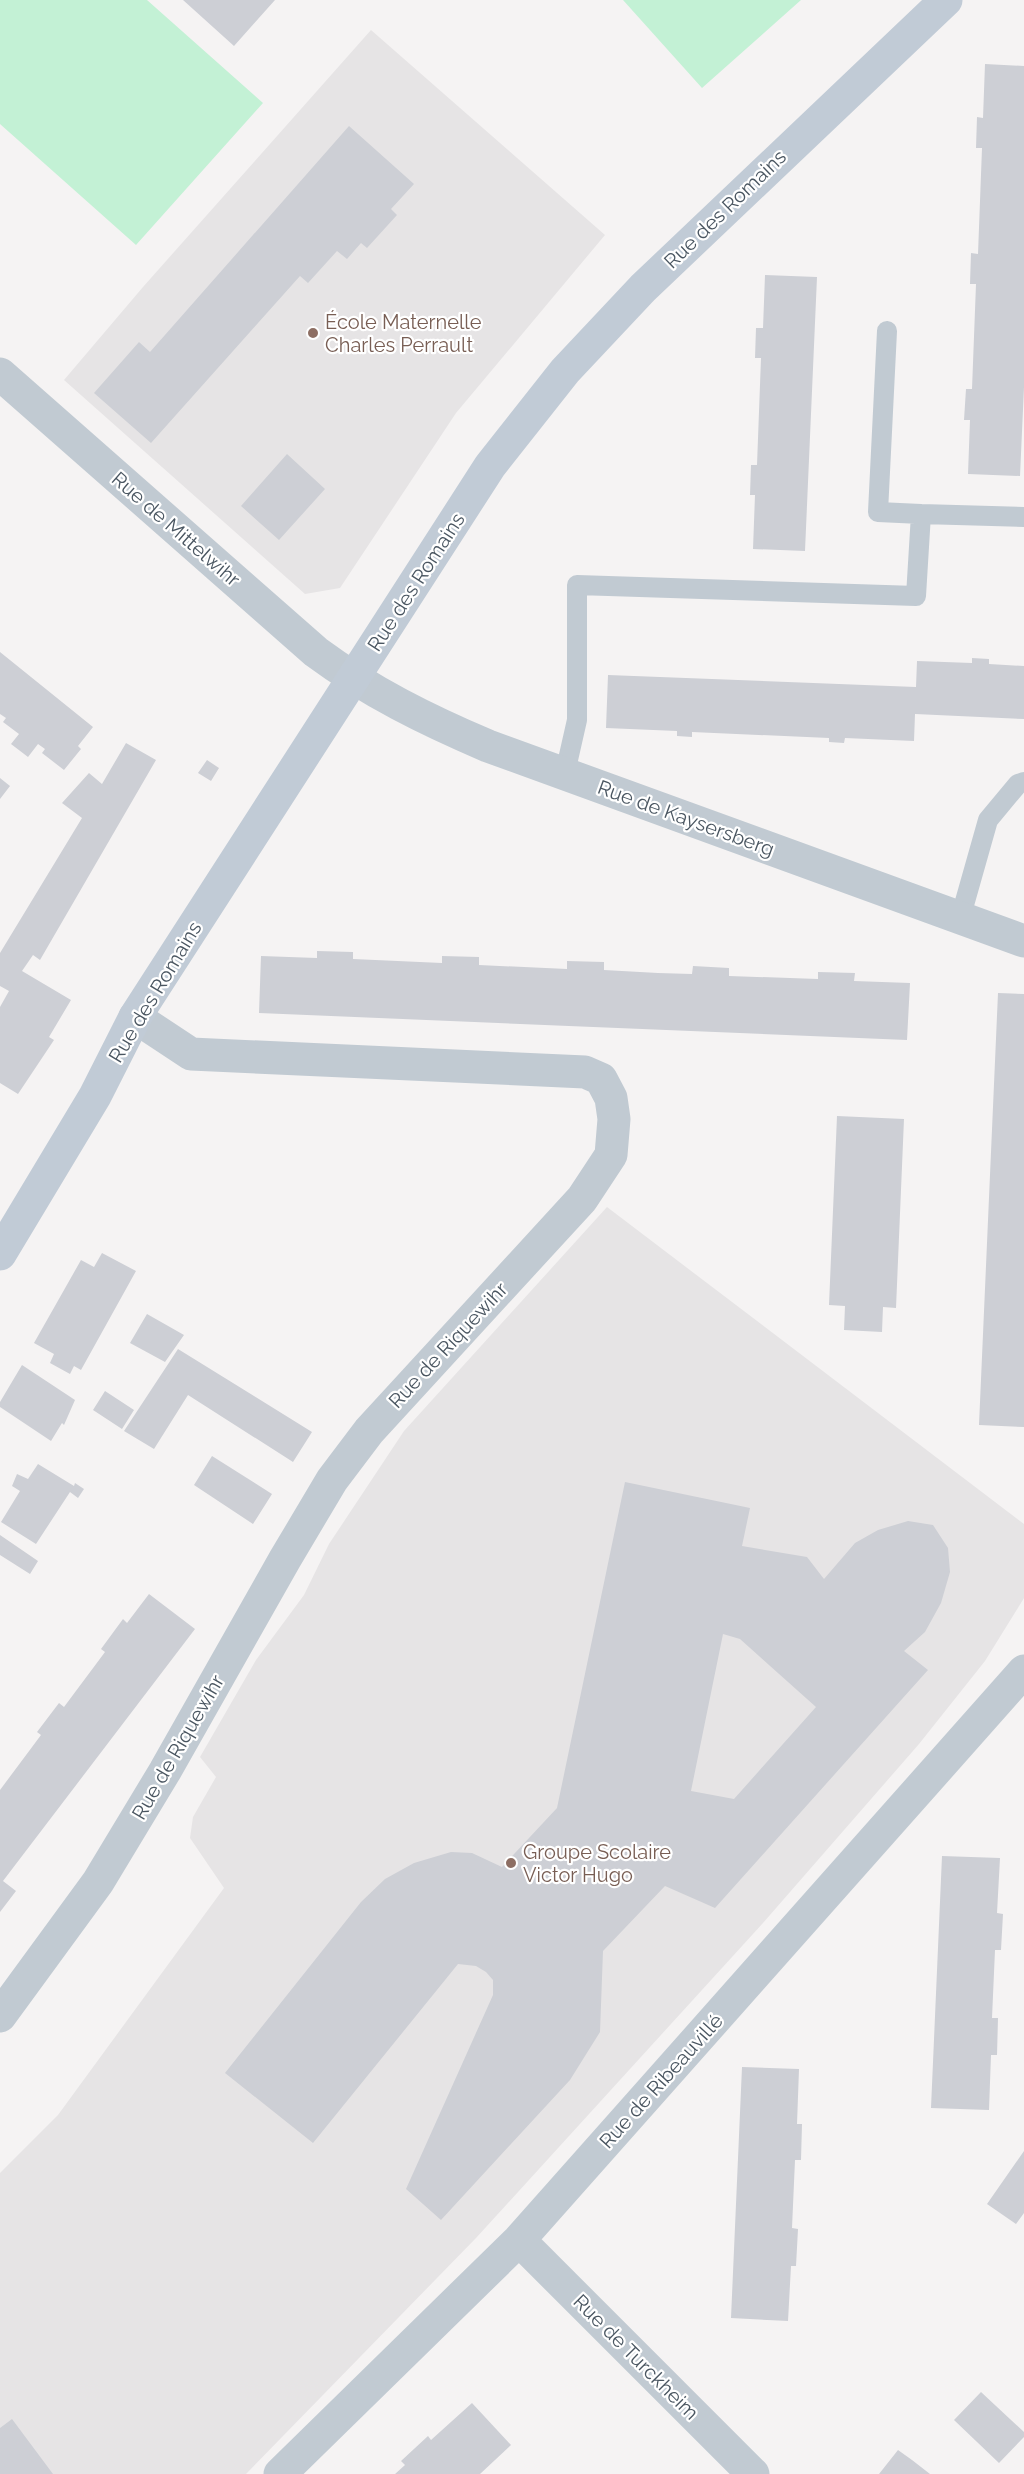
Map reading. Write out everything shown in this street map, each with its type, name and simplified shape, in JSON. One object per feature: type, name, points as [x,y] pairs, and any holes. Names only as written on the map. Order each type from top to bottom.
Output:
[{"type":"main road","name":"Rue des Romains","points":[[0,1254],[95,1096],[135,1017],[490,466],[565,371],[643,288],[946,0]]},
{"type":"street","name":"Rue de Mittelwihr","points":[[0,374],[316,652],[353,680]]},
{"type":"street","name":"Rue de Kaysersberg","points":[[353,680],[420,717],[488,746],[1024,941]]},
{"type":"street","name":"Rue de Riquewihr","points":[[0,2016],[98,1882],[165,1771],[332,1480],[369,1431],[582,1199],[611,1155],[614,1119],[611,1098],[601,1079],[585,1072],[191,1054],[135,1017]]},
{"type":"street","name":"Rue de Ribeauvillé","points":[[280,2474],[519,2240],[1024,1671]]},
{"type":"street","name":"Rue de Turckheim","points":[[519,2240],[753,2474]]},
{"type":"lane","points":[[887,331],[878,512],[1024,517]]},
{"type":"lane","points":[[565,773],[577,720],[577,585],[916,596],[921,514]]},
{"type":"lane","points":[[960,919],[988,820],[1018,784],[1024,782]]},
{"type":"shaded area","name":"École Maternelle Charles Perrault","points":[[371,30],[605,235],[456,413],[340,588],[305,594],[64,380],[143,287]]},
{"type":"shaded area","name":"Groupe Scolaire Victor Hugo","points":[[607,1207],[1024,1524],[1024,1598],[985,1661],[919,1744],[763,1923],[476,2238],[246,2474],[0,2474],[0,2173],[58,2115],[224,1888],[190,1838],[193,1817],[216,1777],[200,1757],[256,1660],[304,1595],[329,1544],[404,1431]]},
{"type":"green space","points":[[0,0],[147,0],[263,103],[136,245],[0,124]]},
{"type":"green space","points":[[623,0],[801,0],[702,88]]},
{"type":"building","points":[[183,0],[275,0],[234,46]]},
{"type":"building","points":[[985,64],[1024,66],[1024,387],[1020,476],[968,474],[970,420],[964,420],[966,389],[972,389],[976,284],[970,284],[971,253],[978,254],[982,148],[976,148],[977,117],[983,118]]},
{"type":"building","points":[[349,126],[414,184],[391,209],[397,215],[367,248],[361,243],[347,259],[337,251],[308,283],[300,276],[151,443],[94,393],[139,342],[150,352]]},
{"type":"building","points":[[765,275],[817,277],[805,551],[753,549],[755,495],[750,495],[751,465],[757,465],[761,358],[755,358],[756,328],[763,328]]},
{"type":"building","points":[[287,454],[325,489],[279,540],[241,506]]},
{"type":"building","points":[[0,652],[93,727],[78,746],[81,749],[64,770],[42,753],[45,749],[38,744],[28,757],[11,744],[19,734],[3,722],[6,718],[0,714]]},
{"type":"building","points":[[972,658],[989,659],[989,664],[1024,666],[1024,719],[915,714],[914,741],[845,738],[844,743],[829,742],[829,738],[692,732],[692,737],[677,736],[677,731],[606,728],[608,675],[916,687],[917,661],[972,663]]},
{"type":"building","points":[[126,743],[156,760],[40,960],[33,955],[22,971],[71,1000],[49,1037],[54,1040],[18,1094],[0,1083],[0,1007],[9,991],[0,986],[0,953],[82,818],[62,803],[89,773],[102,784]]},
{"type":"building","points":[[207,760],[219,768],[211,781],[198,773]]},
{"type":"building","points":[[0,778],[10,786],[0,799]]},
{"type":"building","points":[[317,951],[353,952],[353,959],[442,963],[442,956],[479,957],[479,965],[567,969],[567,961],[604,962],[604,970],[658,973],[692,974],[693,966],[729,968],[729,976],[818,979],[818,972],[855,973],[854,981],[910,983],[907,1040],[259,1013],[261,956],[317,958]]},
{"type":"building","points":[[998,993],[1024,994],[1024,1427],[979,1425]]},
{"type":"building","points":[[837,1116],[904,1119],[896,1308],[883,1307],[882,1332],[844,1330],[845,1306],[829,1305]]},
{"type":"building","points":[[102,1253],[136,1271],[81,1370],[74,1366],[70,1374],[50,1363],[54,1354],[34,1343],[81,1260],[94,1267]]},
{"type":"building","points":[[147,1314],[184,1335],[165,1362],[130,1343]]},
{"type":"building","points":[[178,1349],[312,1432],[293,1462],[188,1395],[154,1449],[124,1431]]},
{"type":"building","points":[[22,1365],[75,1400],[64,1425],[62,1423],[51,1441],[0,1407],[0,1402]]},
{"type":"building","points":[[105,1391],[134,1410],[122,1429],[93,1410]]},
{"type":"building","points":[[212,1456],[272,1494],[253,1524],[194,1485]]},
{"type":"building","points":[[38,1464],[74,1486],[75,1483],[84,1489],[78,1498],[70,1492],[36,1544],[1,1522],[20,1491],[12,1486],[17,1474],[28,1479]]},
{"type":"building","points":[[625,1482],[750,1508],[742,1546],[807,1557],[824,1579],[855,1543],[878,1530],[908,1521],[933,1525],[948,1548],[950,1572],[941,1603],[925,1632],[904,1651],[928,1670],[715,1908],[665,1886],[603,1951],[600,2032],[570,2080],[441,2220],[406,2189],[493,1995],[493,1980],[486,1972],[476,1966],[458,1964],[313,2143],[225,2073],[361,1902],[385,1879],[414,1863],[451,1852],[472,1853],[502,1867],[557,1808]],"holes":[[[723,1634],[740,1639],[816,1707],[734,1799],[691,1791]]]},
{"type":"building","points":[[0,1535],[38,1561],[30,1574],[0,1555]]},
{"type":"building","points":[[149,1594],[195,1629],[3,1881],[16,1891],[0,1912],[0,1790],[41,1735],[37,1732],[59,1703],[64,1707],[105,1652],[101,1649],[123,1619],[127,1623]]},
{"type":"building","points":[[942,1856],[1000,1858],[997,1913],[1003,1914],[1001,1950],[995,1950],[992,2018],[998,2018],[997,2055],[991,2055],[989,2110],[931,2108]]},
{"type":"building","points":[[742,2067],[799,2069],[797,2124],[802,2124],[801,2160],[795,2160],[792,2228],[798,2229],[796,2266],[791,2266],[788,2321],[731,2318]]},
{"type":"building","points":[[1024,2151],[1024,2213],[1016,2224],[987,2204]]},
{"type":"building","points":[[981,2392],[1024,2432],[1024,2437],[999,2463],[954,2420]]},
{"type":"building","points":[[472,2403],[511,2445],[480,2474],[395,2474],[405,2465],[401,2461],[428,2436],[431,2440]]},
{"type":"building","points":[[12,2419],[53,2474],[0,2474],[0,2428]]},
{"type":"building","points":[[898,2450],[912,2460],[930,2474],[879,2474]]},
{"type":"place","name":"École Maternelle Charles Perrault","points":[[313,333]]},
{"type":"place","name":"Groupe Scolaire Victor Hugo","points":[[511,1863]]}]
